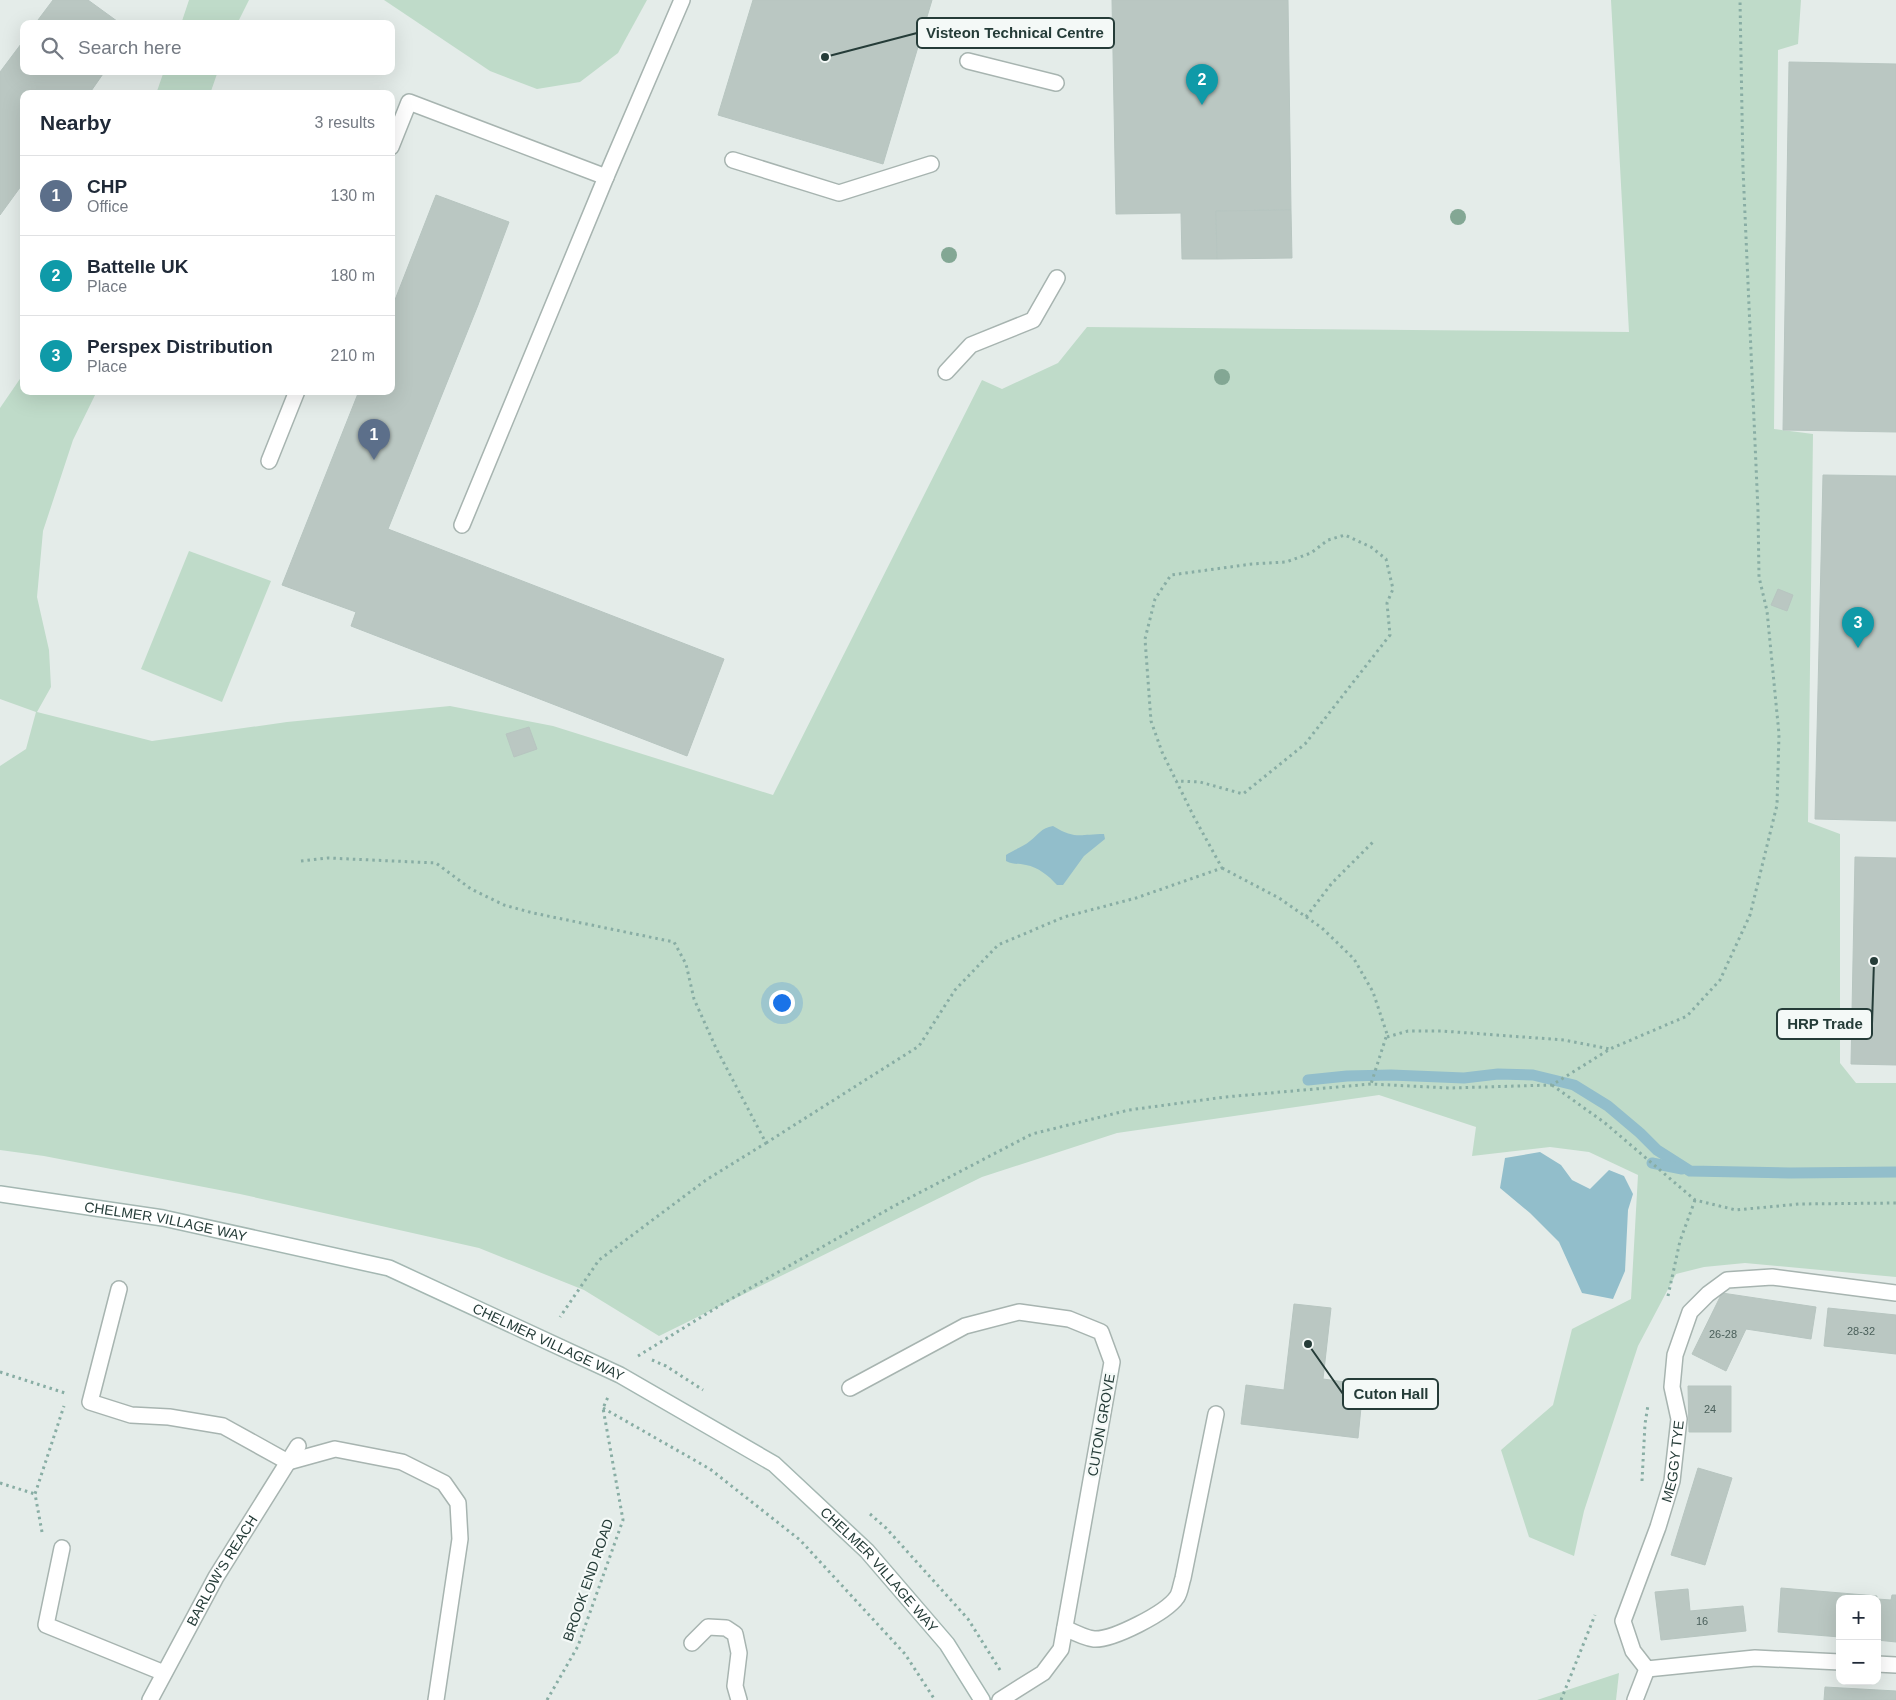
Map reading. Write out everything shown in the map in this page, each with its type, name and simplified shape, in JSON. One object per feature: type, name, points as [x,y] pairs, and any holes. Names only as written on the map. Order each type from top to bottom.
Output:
[{"type":"street","points":[[462,524],[606,176],[682,0]]},
{"type":"street","points":[[968,61],[1056,83]]},
{"type":"street","points":[[395,137],[409,102],[606,176]]},
{"type":"street","points":[[733,160],[839,193],[931,164]]},
{"type":"street","points":[[946,372],[971,345],[1033,320],[1057,278]]},
{"type":"street","points":[[269,462],[294,395]]},
{"type":"street","name":"CHELMER VILLAGE WAY","points":[[0,1194],[163,1218],[389,1268],[620,1375],[774,1464],[867,1551],[947,1644],[982,1700]]},
{"type":"street","name":"MEGGY TYE","points":[[1647,1668],[1633,1651],[1623,1621],[1658,1527],[1672,1481],[1679,1419],[1672,1387],[1675,1355],[1690,1312],[1708,1294],[1727,1280],[1772,1277],[1896,1293]]},
{"type":"street","points":[[119,1289],[90,1402],[131,1416],[169,1417],[223,1426],[288,1462],[335,1449],[402,1462],[444,1483],[458,1503],[460,1539],[436,1700]]},
{"type":"street","name":"CUTON GROVE","points":[[850,1388],[965,1326],[1020,1312],[1070,1319],[1101,1332],[1112,1362],[1061,1649],[1043,1673],[1000,1700]]},
{"type":"street","points":[[1065,1628],[1093,1639],[1112,1637],[1137,1625],[1164,1608],[1177,1597],[1183,1578],[1216,1414]]},
{"type":"street","name":"BARLOW'S REACH","points":[[150,1700],[216,1576],[298,1446]]},
{"type":"street","points":[[62,1548],[46,1625],[164,1673]]},
{"type":"street","points":[[692,1643],[708,1627],[726,1628],[735,1634],[739,1654],[735,1686],[739,1700]]},
{"type":"street","points":[[1635,1700],[1647,1668],[1755,1658],[1836,1662]]},
{"type":"street","points":[[1881,1664],[1896,1665]]},
{"type":"path","points":[[638,1355],[724,1303],[894,1206],[1032,1134],[1129,1110],[1225,1098],[1371,1084],[1449,1088],[1552,1085],[1610,1049],[1687,1016],[1720,980],[1750,915],[1777,805],[1779,734],[1767,610],[1759,578],[1758,511],[1743,169],[1740,0]]},
{"type":"path","points":[[1176,781],[1200,782],[1243,794],[1305,744],[1390,635],[1387,603],[1393,590],[1386,559],[1371,547],[1345,535],[1328,540],[1311,553],[1286,562],[1252,564],[1171,575],[1155,598],[1145,639],[1151,721],[1162,752],[1176,781],[1222,868],[1279,898],[1322,928],[1354,959],[1373,992],[1387,1034],[1371,1084]]},
{"type":"path","points":[[1306,916],[1332,883],[1375,840]]},
{"type":"path","points":[[301,861],[328,858],[436,863],[471,889],[504,905],[533,913],[674,942],[686,964],[694,1000],[766,1143]]},
{"type":"path","points":[[559,1319],[599,1260],[706,1180],[919,1046],[954,990],[998,945],[1064,917],[1136,898],[1222,868]]},
{"type":"path","points":[[1386,1037],[1408,1031],[1442,1031],[1564,1040],[1610,1049]]},
{"type":"path","points":[[1552,1085],[1605,1123],[1695,1200],[1736,1210],[1809,1204],[1896,1203]]},
{"type":"path","points":[[1666,1305],[1680,1240],[1695,1200]]},
{"type":"path","points":[[0,1372],[68,1394]]},
{"type":"path","points":[[620,1375],[603,1408],[710,1469],[800,1540],[905,1654],[935,1700]]},
{"type":"path","points":[[1642,1489],[1644,1424],[1649,1396]]},
{"type":"path","points":[[62,1548],[42,1532],[35,1494],[65,1403]]},
{"type":"path","name":"BROOK END ROAD","points":[[547,1700],[578,1646],[623,1520],[603,1408]]},
{"type":"path","points":[[0,1483],[35,1494]]},
{"type":"path","points":[[1561,1700],[1596,1613]]},
{"type":"green space","points":[[189,0],[249,0],[239,20],[182,20]]},
{"type":"green space","points":[[384,0],[647,0],[618,53],[580,82],[537,89],[490,71]]},
{"type":"green space","points":[[1611,0],[1801,0],[1798,44],[1778,50],[1774,429],[1813,434],[1808,822],[1840,834],[1840,1063],[1856,1083],[1896,1083],[1896,1277],[1745,1263],[1704,1267],[1676,1274],[1638,1346],[1584,1511],[1574,1556],[1529,1537],[1501,1450],[1553,1405],[1572,1329],[1631,1299],[1638,1175],[1589,1152],[1550,1147],[1472,1156],[1476,1127],[1379,1095],[1117,1133],[982,1177],[659,1336],[584,1290],[479,1248],[240,1194],[44,1156],[0,1150],[0,766],[26,749],[36,712],[0,699],[0,408],[20,379],[20,395],[95,395],[73,440],[43,531],[37,597],[49,650],[51,687],[37,712],[152,741],[287,722],[450,706],[553,726],[773,795],[982,380],[1002,389],[1058,363],[1087,327],[1629,332]]},
{"type":"green space","points":[[163,75],[217,75],[211,90],[157,90]]},
{"type":"green space","points":[[189,551],[271,581],[222,702],[141,669]]},
{"type":"green space","points":[[1619,1673],[1616,1700],[1537,1700]]},
{"type":"water","points":[[1053,826],[1073,835],[1104,834],[1105,839],[1084,856],[1063,885],[1057,885],[1047,875],[1035,868],[1006,861],[1006,855],[1027,843],[1043,830]]},
{"type":"water","points":[[1540,1152],[1561,1165],[1572,1180],[1590,1189],[1609,1170],[1624,1176],[1633,1194],[1628,1210],[1625,1271],[1613,1299],[1582,1293],[1559,1242],[1530,1213],[1500,1188],[1505,1158]]},
{"type":"building","points":[[53,0],[88,0],[116,20],[38,20]]},
{"type":"building","points":[[753,0],[932,0],[883,164],[718,115]]},
{"type":"building","points":[[1112,0],[1288,0],[1291,210],[1216,211],[1217,259],[1182,259],[1181,213],[1116,214]]},
{"type":"building","points":[[20,45],[20,75],[102,75],[92,90],[20,90],[20,188],[0,215],[0,72]]},
{"type":"building","points":[[1789,62],[1896,64],[1896,432],[1783,430]]},
{"type":"building","points":[[436,195],[509,222],[478,305],[388,529],[724,659],[687,756],[351,626],[356,612],[282,585],[357,395],[395,395],[395,300]]},
{"type":"building","points":[[1291,210],[1292,258],[1217,259],[1216,211]]},
{"type":"building","points":[[1823,475],[1896,476],[1896,821],[1815,819]]},
{"type":"building","points":[[1778,589],[1793,595],[1787,611],[1771,605]]},
{"type":"building","points":[[529,727],[537,749],[514,757],[506,734]]},
{"type":"building","points":[[1855,857],[1896,858],[1896,1065],[1851,1064]]},
{"type":"building","points":[[1722,1293],[1816,1307],[1811,1339],[1746,1329],[1726,1371],[1692,1354]]},
{"type":"building","points":[[1294,1304],[1331,1308],[1323,1379],[1345,1382],[1343,1396],[1362,1397],[1358,1438],[1241,1424],[1246,1385],[1284,1390]]},
{"type":"building","points":[[1828,1308],[1896,1315],[1896,1354],[1824,1346]]},
{"type":"building","points":[[1688,1386],[1731,1386],[1731,1432],[1689,1432]]},
{"type":"building","points":[[1698,1468],[1732,1478],[1705,1565],[1671,1555]]},
{"type":"building","points":[[1781,1588],[1865,1595],[1836,1595],[1836,1637],[1778,1632]]},
{"type":"building","points":[[1688,1589],[1690,1611],[1743,1606],[1746,1631],[1661,1640],[1655,1592]]},
{"type":"building","points":[[1892,1595],[1896,1595],[1896,1642],[1881,1640],[1881,1599],[1891,1600]]},
{"type":"building","points":[[1825,1687],[1896,1691],[1896,1700],[1824,1700]]},
{"type":"waterway","points":[[1308,1080],[1347,1076],[1391,1075],[1464,1078],[1498,1074],[1533,1075],[1574,1085],[1608,1106],[1657,1150],[1690,1171],[1790,1173],[1896,1172]]},
{"type":"waterway","points":[[1652,1163],[1682,1169]]},
{"type":"place","name":"Visteon Technical Centre","points":[[825,57]]},
{"type":"place","name":"Battelle UK","points":[[1202,105]]},
{"type":"place","name":"CHP","points":[[374,460]]},
{"type":"place","name":"Perspex Distribution","points":[[1858,648]]},
{"type":"place","name":"HRP Trade","points":[[1874,961]]},
{"type":"place","name":"Cuton Hall","points":[[1308,1344]]}]
